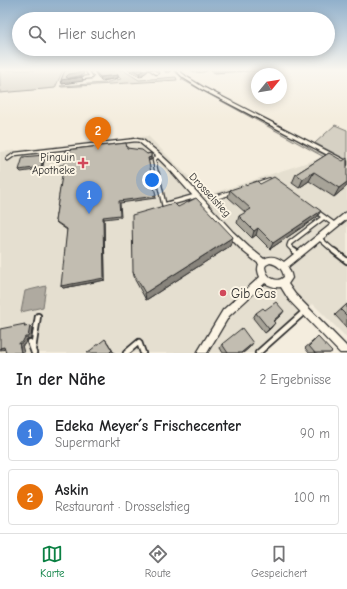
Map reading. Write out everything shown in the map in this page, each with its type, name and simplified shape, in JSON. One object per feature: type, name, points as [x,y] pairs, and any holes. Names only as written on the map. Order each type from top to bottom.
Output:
[{"type":"street","points":[[200,86],[347,163]]},
{"type":"street","name":"Drosselstieg","points":[[141,141],[158,156],[196,196],[237,244],[263,263]]},
{"type":"street","points":[[284,266],[347,215]]},
{"type":"street","points":[[272,260],[284,266],[288,274],[286,281],[283,283],[276,284],[265,278],[261,270],[263,263],[272,260]]},
{"type":"street","points":[[202,353],[226,313],[265,278]]},
{"type":"street","points":[[283,283],[292,297],[346,353]]},
{"type":"lane","points":[[8,159],[15,154],[136,140],[141,141]]},
{"type":"lane","points":[[158,156],[154,160],[164,205],[196,196]]},
{"type":"lane","points":[[251,186],[271,179]]},
{"type":"lane","points":[[217,197],[238,190]]},
{"type":"lane","points":[[312,208],[335,225]]},
{"type":"lane","points":[[298,254],[289,246],[290,243],[324,217]]},
{"type":"lane","points":[[319,238],[347,260]]},
{"type":"lane","points":[[258,353],[306,311]]},
{"type":"lane","points":[[33,351],[38,316]]},
{"type":"lane","points":[[30,342],[33,351]]},
{"type":"lane","points":[[126,353],[139,342],[143,353]]},
{"type":"shaded area","points":[[0,86],[56,86],[55,88],[0,93]]},
{"type":"shaded area","points":[[195,86],[198,86],[284,131],[316,152],[327,156],[324,157]]},
{"type":"shaded area","points":[[335,125],[347,130],[347,160],[315,143]]},
{"type":"shaded area","points":[[148,136],[207,195],[327,156],[347,165],[347,338],[313,304],[254,353],[0,353],[0,152]]},
{"type":"shaded area","points":[[46,286],[43,307],[21,312],[25,291]]},
{"type":"building","points":[[126,143],[127,148],[142,150],[147,154],[151,153],[151,157],[148,158],[156,196],[119,201],[120,215],[103,217],[104,278],[61,286],[67,229],[55,221],[63,169],[60,170],[60,165],[64,165],[66,150]]},
{"type":"building","points":[[329,153],[343,161],[347,158],[347,182],[339,188],[314,172],[303,179],[296,174]]},
{"type":"building","points":[[44,155],[41,167],[19,170],[23,157]]},
{"type":"building","points":[[274,177],[321,211],[273,243],[258,228],[254,231],[239,216],[251,209],[230,190],[257,181],[260,184]]},
{"type":"building","points":[[196,198],[233,237],[145,293],[133,272],[132,215],[174,203],[178,207]]},
{"type":"building","points":[[276,302],[284,311],[273,321],[275,323],[269,329],[256,313],[263,308],[265,310]]},
{"type":"building","points":[[347,304],[347,316],[341,310]]},
{"type":"building","points":[[25,324],[24,327],[30,326],[28,337],[25,337],[22,343],[19,343],[21,353],[6,353],[4,347],[0,348],[0,329]]},
{"type":"building","points":[[242,328],[253,343],[241,353],[228,353],[222,344]]},
{"type":"building","points":[[318,337],[332,352],[315,353],[309,346]]},
{"type":"building","points":[[105,339],[112,350],[109,353],[87,353]]},
{"type":"place","name":"Askin","points":[[98,150]]},
{"type":"place","name":"Pinguin Apotheke","points":[[83,163]]},
{"type":"place","name":"Edeka Meyer´s Frischecenter","points":[[89,214]]},
{"type":"place","name":"Gib Gas","points":[[223,293]]}]
